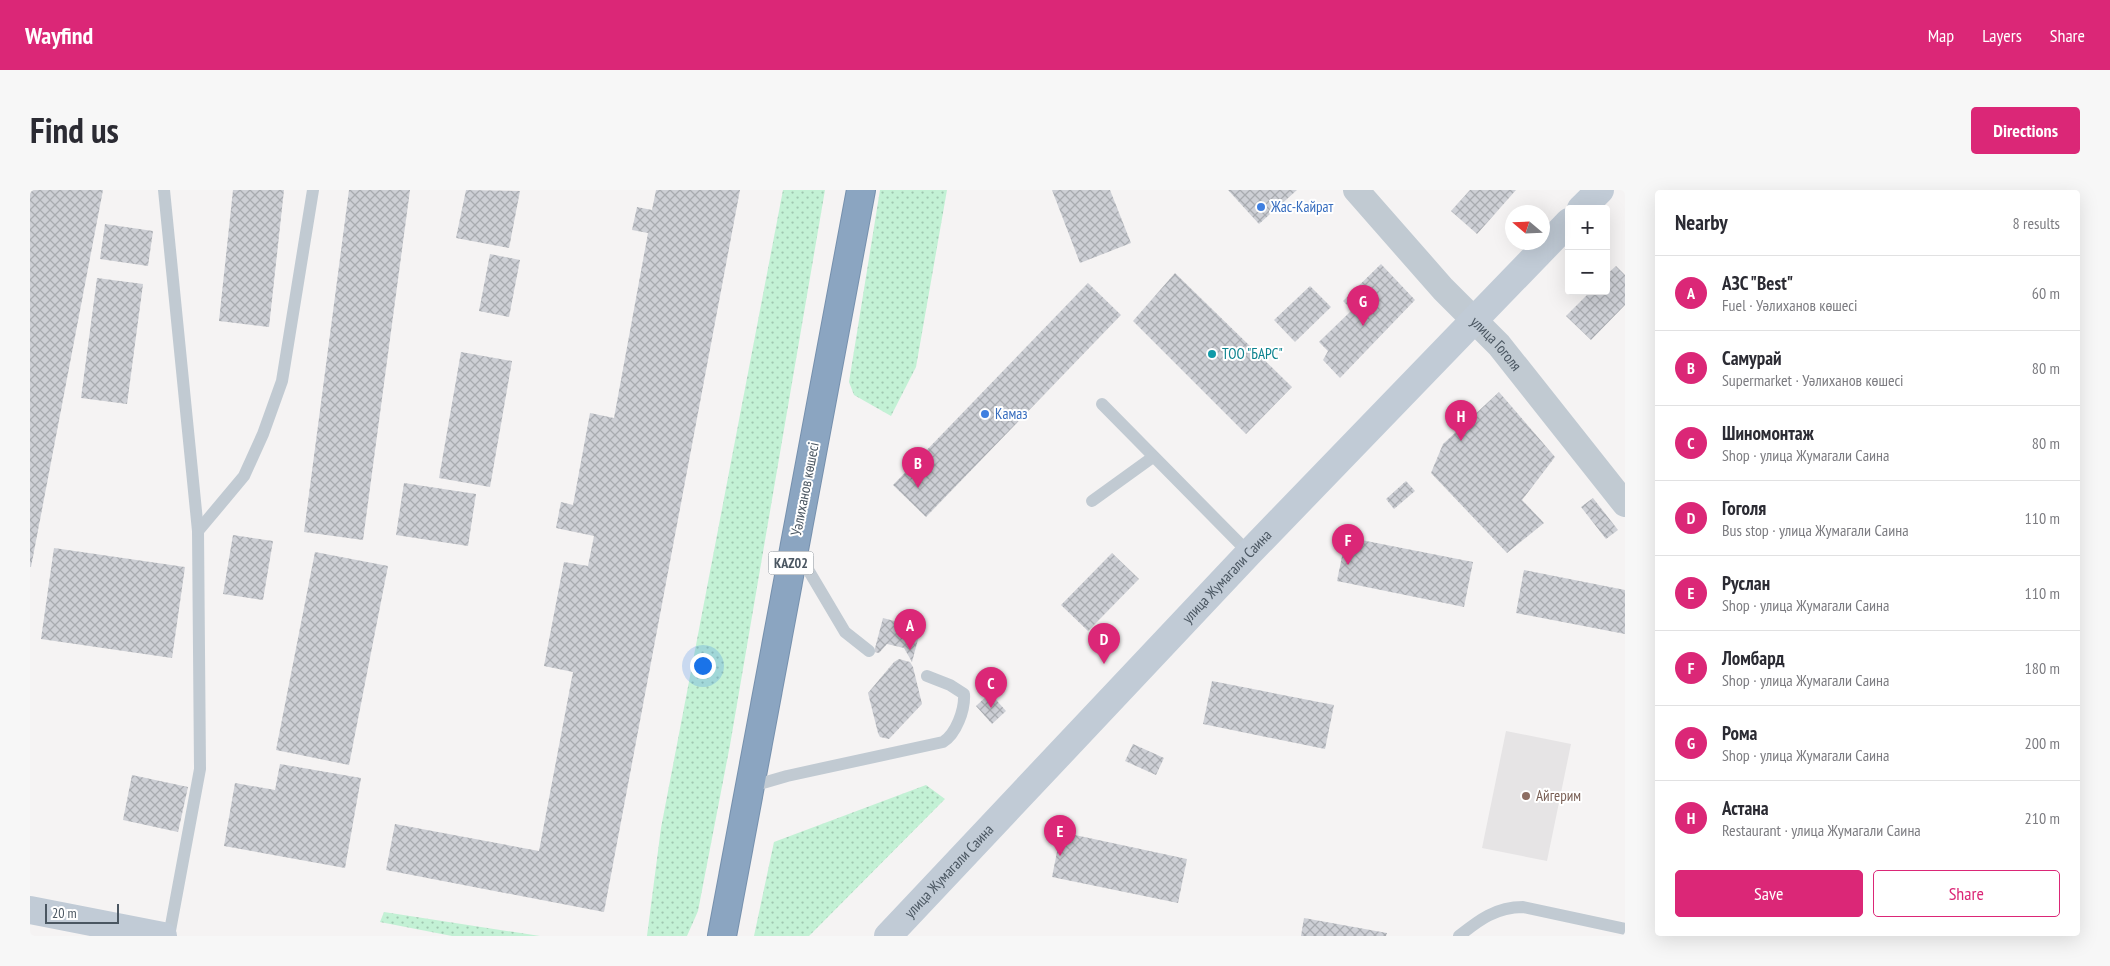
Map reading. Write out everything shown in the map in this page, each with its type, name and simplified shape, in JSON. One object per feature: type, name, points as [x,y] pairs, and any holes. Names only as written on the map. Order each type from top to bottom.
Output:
[{"type":"highway","name":"Уәлиханов көшесі","points":[[722,936],[861,190]]},
{"type":"street","name":"улица Гоголя","points":[[1356,190],[1473,320],[1499,345],[1625,504]]},
{"type":"street","points":[[1586,205],[1600,190]]},
{"type":"street","name":"улица Жумагали Саина","points":[[888,936],[1249,553],[1565,226]]},
{"type":"street","points":[[30,910],[163,936]]},
{"type":"lane","points":[[164,190],[198,531],[200,769],[169,936]]},
{"type":"lane","points":[[198,531],[244,476],[264,434],[282,380],[314,190]]},
{"type":"lane","points":[[1102,404],[1249,553]]},
{"type":"lane","points":[[1092,501],[1153,456]]},
{"type":"lane","points":[[794,546],[845,632],[869,652]]},
{"type":"lane","points":[[749,787],[787,776],[943,742],[955,727],[964,704],[964,694],[950,685],[927,676]]},
{"type":"lane","points":[[1459,936],[1487,915],[1511,907],[1523,907],[1625,929]]},
{"type":"shaded area","name":"Айгерим","points":[[1506,731],[1571,744],[1547,861],[1482,848]]},
{"type":"green space","points":[[783,190],[825,190],[730,745],[698,911],[687,936],[647,936],[661,828]]},
{"type":"green space","points":[[880,190],[947,190],[916,367],[891,416],[854,395],[849,382]]},
{"type":"green space","points":[[926,785],[945,799],[809,936],[754,936],[774,842]]},
{"type":"green space","points":[[384,912],[540,936],[452,936],[380,922]]},
{"type":"building","points":[[30,190],[103,190],[31,567],[30,567]]},
{"type":"building","points":[[233,190],[284,190],[269,327],[219,321]]},
{"type":"building","points":[[349,190],[410,190],[363,540],[304,532]]},
{"type":"building","points":[[466,190],[520,191],[509,248],[456,238]]},
{"type":"building","points":[[656,190],[740,190],[604,912],[386,870],[395,824],[539,851],[573,672],[544,666],[564,562],[588,566],[594,536],[556,528],[561,502],[573,505],[590,413],[614,418],[648,233],[632,230],[637,207],[652,210]]},
{"type":"building","points":[[1052,190],[1110,190],[1131,243],[1080,263]]},
{"type":"building","name":"Жас-Кайрат","points":[[1228,190],[1297,190],[1259,224]]},
{"type":"building","points":[[1470,190],[1516,190],[1477,234],[1451,211]]},
{"type":"building","points":[[105,224],[153,231],[148,266],[100,259]]},
{"type":"building","points":[[490,254],[520,260],[509,317],[479,311]]},
{"type":"building","points":[[1381,264],[1415,300],[1340,378],[1323,360],[1328,351],[1319,342],[1352,310],[1343,301]]},
{"type":"building","points":[[1616,266],[1625,275],[1625,305],[1591,340],[1566,316],[1587,295],[1610,295],[1610,271]]},
{"type":"building","name":"ТОО \"БАРС\"","points":[[1175,273],[1292,387],[1246,434],[1133,321]]},
{"type":"building","points":[[97,278],[143,284],[127,404],[81,398]]},
{"type":"building","points":[[1088,283],[1121,315],[926,517],[893,485]]},
{"type":"building","points":[[1310,286],[1331,307],[1295,342],[1274,320]]},
{"type":"building","points":[[461,352],[512,361],[490,487],[439,478]]},
{"type":"building","points":[[1499,392],[1555,457],[1522,500],[1544,523],[1507,553],[1431,473],[1443,444]]},
{"type":"building","points":[[1406,481],[1415,491],[1394,509],[1386,499]]},
{"type":"building","points":[[404,483],[476,494],[468,546],[396,535]]},
{"type":"building","points":[[1593,498],[1618,530],[1606,539],[1581,507]]},
{"type":"building","points":[[233,535],[273,541],[263,600],[223,594]]},
{"type":"building","points":[[1346,537],[1473,562],[1464,607],[1337,581]]},
{"type":"building","points":[[54,548],[185,567],[172,658],[41,639]]},
{"type":"building","points":[[315,552],[388,566],[349,765],[276,750]]},
{"type":"building","points":[[1112,553],[1139,579],[1088,631],[1061,605]]},
{"type":"building","points":[[1524,570],[1625,590],[1625,634],[1516,613]]},
{"type":"building","points":[[883,618],[921,628],[912,662],[904,648],[887,644],[879,653],[874,652]]},
{"type":"building","points":[[899,659],[910,662],[913,667],[922,704],[889,739],[880,737],[878,733],[868,693],[894,662]]},
{"type":"building","points":[[1212,681],[1334,705],[1325,749],[1203,724]]},
{"type":"building","points":[[990,693],[1006,711],[992,724],[976,706]]},
{"type":"building","points":[[1133,744],[1164,758],[1156,775],[1125,761]]},
{"type":"building","points":[[280,764],[361,778],[345,868],[224,846],[235,783],[275,790]]},
{"type":"building","points":[[132,775],[188,787],[178,832],[123,820]]},
{"type":"building","points":[[1061,832],[1187,859],[1178,903],[1052,877]]},
{"type":"building","points":[[1304,918],[1387,933],[1386,936],[1301,936]]},
{"type":"place","name":"Жас-Кайрат","points":[[1261,207]]},
{"type":"place","name":"Рома","points":[[1363,326]]},
{"type":"place","name":"ТОО \"БАРС\"","points":[[1212,354]]},
{"type":"place","name":"Камаз","points":[[985,414]]},
{"type":"place","name":"Астана","points":[[1461,441]]},
{"type":"place","name":"Самурай","points":[[918,488]]},
{"type":"place","name":"Ломбард","points":[[1348,565]]},
{"type":"place","name":"АЗС \"Best\"","points":[[910,650]]},
{"type":"place","name":"Гоголя","points":[[1104,664]]},
{"type":"place","name":"Шиномонтаж","points":[[991,708]]},
{"type":"place","name":"Айгерим","points":[[1526,796]]},
{"type":"place","name":"Руслан","points":[[1060,856]]}]
